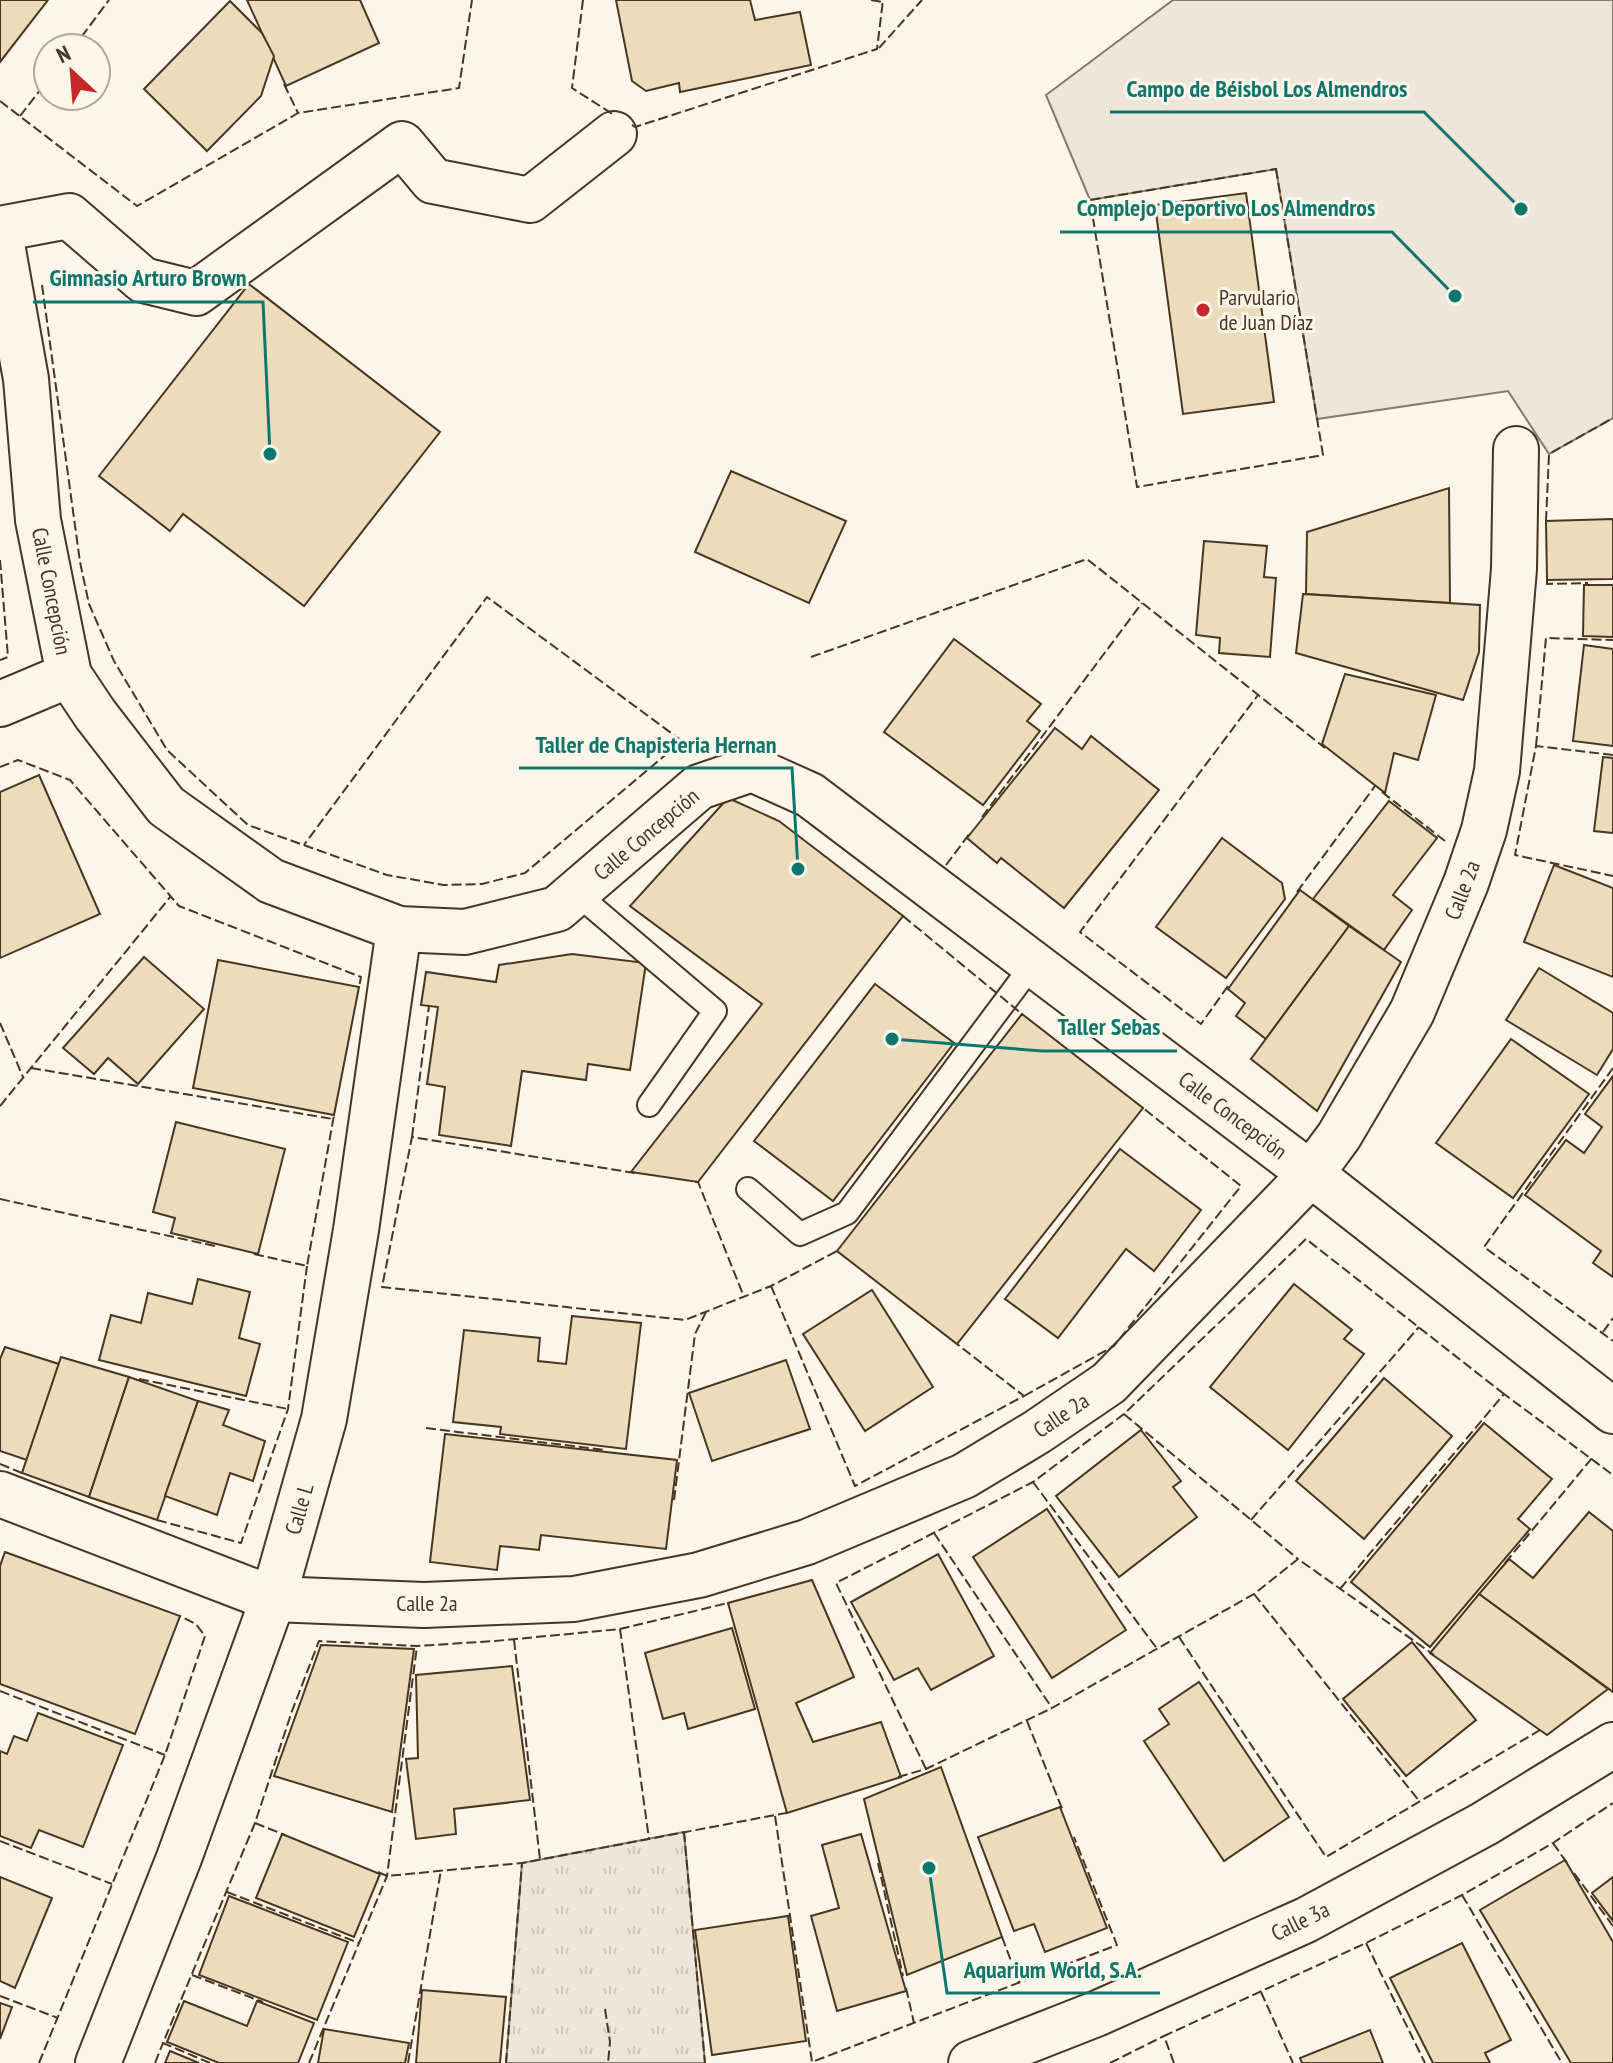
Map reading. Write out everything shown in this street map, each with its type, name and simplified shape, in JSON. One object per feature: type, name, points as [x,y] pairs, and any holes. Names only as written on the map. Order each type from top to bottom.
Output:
[{"type":"street","points":[[0,231],[69,216],[143,280],[196,293],[402,144],[433,181],[530,200],[614,134]]},
{"type":"street","name":"Calle Concepción","points":[[0,231],[26,379],[38,520],[69,675],[166,806],[271,881],[399,929],[465,932],[557,909],[699,787],[752,769],[810,795],[1311,1174],[1613,1411]]},
{"type":"street","name":"Calle 2a","points":[[0,1494],[273,1599],[424,1605],[574,1599],[699,1575],[821,1536],[964,1476],[1109,1383],[1311,1174],[1339,1136],[1412,1012],[1466,883],[1484,830],[1497,771],[1514,569],[1516,449]]},
{"type":"street","points":[[0,704],[69,675]]},
{"type":"street","name":"Calle L","points":[[98,2063],[179,1858],[273,1599],[324,1419],[356,1230],[399,929]]},
{"type":"street","name":"Calle 3a","points":[[971,2063],[1096,2014],[1306,1920],[1484,1824],[1613,1745]]},
{"type":"lane","points":[[576,893],[715,1011],[649,1105]]},
{"type":"lane","points":[[748,1189],[800,1234],[847,1213],[1033,964]]},
{"type":"green space","points":[[1173,0],[1613,0],[1613,418],[1549,454],[1508,391],[1317,419],[1276,169],[1090,200],[1046,95]]},
{"type":"green space","points":[[684,1832],[705,2063],[506,2063],[522,1863]]},
{"type":"building","points":[[0,0],[48,0],[0,62]]},
{"type":"building","points":[[247,0],[360,0],[379,43],[286,86]]},
{"type":"building","points":[[616,0],[750,0],[755,20],[800,12],[811,65],[680,92],[679,83],[646,91],[632,81]]},
{"type":"building","points":[[230,1],[262,33],[274,56],[261,96],[207,151],[144,89]]},
{"type":"building","points":[[1246,193],[1274,402],[1183,414],[1155,205]]},
{"type":"building","points":[[249,284],[440,432],[304,606],[183,514],[170,531],[99,476]]},
{"type":"building","points":[[731,471],[846,521],[809,603],[695,552]]},
{"type":"building","points":[[1449,488],[1450,603],[1306,594],[1307,532]]},
{"type":"building","points":[[1613,519],[1613,579],[1547,580],[1546,521]]},
{"type":"building","points":[[1204,541],[1267,546],[1264,577],[1276,578],[1270,657],[1219,653],[1220,638],[1196,635]]},
{"type":"building","points":[[1584,585],[1613,585],[1613,637],[1583,636]]},
{"type":"building","points":[[1303,594],[1480,605],[1479,652],[1463,700],[1296,653]]},
{"type":"building","points":[[954,639],[1041,704],[1027,721],[1040,731],[983,805],[884,732]]},
{"type":"building","points":[[1584,645],[1613,649],[1613,746],[1573,741]]},
{"type":"building","points":[[1345,674],[1436,695],[1418,760],[1394,753],[1385,793],[1322,744]]},
{"type":"building","points":[[1055,728],[1082,749],[1091,736],[1159,790],[1064,908],[1001,858],[997,863],[967,838]]},
{"type":"building","points":[[1603,757],[1613,758],[1613,833],[1594,831]]},
{"type":"building","points":[[39,775],[100,914],[0,958],[0,792]]},
{"type":"building","points":[[728,798],[779,821],[903,916],[698,1182],[631,1172],[762,1004],[630,906]]},
{"type":"building","points":[[1389,801],[1437,838],[1393,895],[1412,910],[1384,950],[1313,899]]},
{"type":"building","points":[[1222,838],[1282,883],[1285,899],[1226,978],[1156,927]]},
{"type":"building","points":[[1554,865],[1613,888],[1613,977],[1524,942]]},
{"type":"building","points":[[1300,890],[1349,926],[1266,1039],[1236,1016],[1245,1003],[1228,989]]},
{"type":"building","points":[[1349,926],[1401,962],[1317,1111],[1251,1059]]},
{"type":"building","points":[[572,954],[646,963],[630,1070],[588,1064],[586,1080],[522,1071],[511,1146],[439,1135],[445,1087],[427,1084],[438,1007],[421,1005],[426,972],[496,982],[499,965]]},
{"type":"building","points":[[144,957],[204,1009],[138,1084],[108,1058],[94,1074],[63,1048]]},
{"type":"building","points":[[218,960],[359,987],[334,1115],[193,1088]]},
{"type":"building","points":[[1539,968],[1613,1013],[1613,1049],[1597,1075],[1506,1020]]},
{"type":"building","points":[[875,984],[954,1043],[833,1201],[754,1141]]},
{"type":"building","points":[[1022,1014],[1143,1108],[957,1344],[837,1251]]},
{"type":"building","points":[[1511,1039],[1589,1094],[1513,1198],[1436,1143]]},
{"type":"building","points":[[1613,1076],[1613,1277],[1593,1263],[1601,1251],[1525,1195],[1566,1140],[1584,1153],[1602,1127],[1585,1114]]},
{"type":"building","points":[[176,1122],[285,1149],[258,1254],[171,1233],[175,1218],[153,1212]]},
{"type":"building","points":[[1120,1149],[1201,1210],[1154,1271],[1126,1249],[1058,1338],[1005,1299]]},
{"type":"building","points":[[198,1279],[250,1292],[239,1338],[260,1344],[246,1396],[99,1360],[111,1315],[141,1323],[148,1293],[192,1304]]},
{"type":"building","points":[[1294,1284],[1352,1330],[1344,1339],[1364,1354],[1288,1450],[1210,1387]]},
{"type":"building","points":[[872,1290],[933,1387],[865,1431],[803,1334]]},
{"type":"building","points":[[572,1316],[641,1323],[626,1449],[500,1434],[501,1427],[453,1422],[464,1330],[540,1338],[538,1361],[566,1364]]},
{"type":"building","points":[[5,1347],[59,1364],[27,1460],[0,1451],[0,1359]]},
{"type":"building","points":[[61,1357],[129,1377],[89,1497],[22,1473]]},
{"type":"building","points":[[786,1360],[810,1429],[712,1461],[689,1393]]},
{"type":"building","points":[[129,1377],[198,1401],[157,1520],[89,1497]]},
{"type":"building","points":[[1384,1378],[1452,1436],[1364,1539],[1296,1481]]},
{"type":"building","points":[[198,1401],[229,1410],[223,1425],[265,1441],[253,1481],[230,1473],[217,1515],[165,1496]]},
{"type":"building","points":[[1484,1423],[1552,1479],[1518,1519],[1530,1529],[1430,1647],[1351,1582]]},
{"type":"building","points":[[1141,1430],[1181,1481],[1173,1487],[1197,1517],[1119,1577],[1056,1496]]},
{"type":"building","points":[[445,1434],[677,1460],[666,1549],[541,1535],[539,1550],[500,1546],[497,1570],[430,1562]]},
{"type":"building","points":[[1047,1509],[1126,1630],[1052,1678],[973,1557]]},
{"type":"building","points":[[1589,1512],[1613,1531],[1613,1692],[1479,1594],[1509,1559],[1533,1578]]},
{"type":"building","points":[[5,1552],[180,1616],[135,1734],[0,1684],[0,1566]]},
{"type":"building","points":[[938,1554],[994,1656],[931,1690],[918,1668],[894,1680],[851,1602]]},
{"type":"building","points":[[812,1580],[854,1677],[796,1703],[813,1742],[881,1722],[901,1777],[787,1813],[728,1603]]},
{"type":"building","points":[[1479,1594],[1608,1689],[1547,1735],[1430,1653]]},
{"type":"building","points":[[732,1628],[755,1709],[688,1729],[684,1713],[663,1719],[645,1653]]},
{"type":"building","points":[[1412,1642],[1476,1720],[1406,1776],[1343,1699]]},
{"type":"building","points":[[321,1645],[414,1649],[392,1812],[274,1776]]},
{"type":"building","points":[[512,1666],[530,1800],[454,1809],[456,1834],[416,1839],[406,1759],[418,1758],[416,1675]]},
{"type":"building","points":[[1199,1682],[1289,1817],[1224,1861],[1144,1741],[1169,1724],[1159,1709]]},
{"type":"building","points":[[38,1713],[123,1745],[83,1847],[39,1830],[31,1848],[0,1836],[0,1751],[7,1754],[14,1736],[27,1741]]},
{"type":"building","points":[[941,1767],[1002,1937],[907,1975],[864,1799]]},
{"type":"building","points":[[1060,1807],[1107,1928],[1045,1952],[1034,1924],[1014,1931],[978,1837]]},
{"type":"building","points":[[282,1834],[380,1874],[354,1937],[256,1898]]},
{"type":"building","points":[[861,1834],[906,1991],[837,2011],[811,1916],[839,1908],[822,1845]]},
{"type":"building","points":[[1565,1860],[1613,1942],[1613,2063],[1571,2063],[1480,1910]]},
{"type":"building","points":[[0,1877],[52,1898],[15,1988],[0,1981]]},
{"type":"building","points":[[1613,1877],[1613,1921],[1592,1893]]},
{"type":"building","points":[[229,1896],[348,1942],[317,2020],[199,1975]]},
{"type":"building","points":[[788,1916],[806,2041],[712,2055],[695,1930]]},
{"type":"building","points":[[1462,1943],[1511,2040],[1485,2053],[1490,2063],[1433,2063],[1390,1978]]},
{"type":"building","points":[[422,1990],[506,1997],[500,2063],[416,2063]]},
{"type":"building","points":[[184,2001],[247,2026],[257,2001],[314,2023],[298,2063],[219,2063],[167,2042]]},
{"type":"building","points":[[0,2003],[12,2007],[0,2039]]},
{"type":"building","points":[[324,2029],[409,2043],[405,2063],[318,2063]]},
{"type":"building","points":[[1370,2030],[1383,2063],[1302,2063],[1300,2058]]},
{"type":"building","points":[[170,2051],[199,2063],[165,2063]]},
{"type":"fence","points":[[85,32],[109,0]]},
{"type":"fence","points":[[0,101],[137,206],[298,113],[459,88],[472,0]]},
{"type":"fence","points":[[583,0],[572,88],[614,115]]},
{"type":"fence","points":[[871,0],[883,2]]},
{"type":"fence","points":[[632,125],[635,127],[877,49],[883,0]]},
{"type":"fence","points":[[879,48],[922,0]]},
{"type":"fence","points":[[284,84],[298,113]]},
{"type":"fence","points":[[20,116],[32,101]]},
{"type":"fence","points":[[1276,169],[1323,455],[1137,487],[1090,200],[1276,169]]},
{"type":"fence","points":[[42,285],[80,562],[89,604],[114,661],[167,750],[248,825],[387,875],[444,885],[482,884],[525,873],[682,741],[487,597],[304,845]]},
{"type":"fence","points":[[1546,521],[1549,454],[1613,418]]},
{"type":"fence","points":[[811,657],[1087,559],[1325,748]]},
{"type":"fence","points":[[0,560],[8,657],[0,660]]},
{"type":"fence","points":[[1547,580],[1547,584],[1588,583]]},
{"type":"fence","points":[[982,817],[1142,603]]},
{"type":"fence","points":[[1536,746],[1546,638],[1613,640]]},
{"type":"fence","points":[[1228,986],[1201,1024],[1080,932],[1258,695]]},
{"type":"fence","points":[[1613,755],[1536,746],[1515,855],[1613,876]]},
{"type":"fence","points":[[0,767],[18,760],[70,780],[179,906],[361,977],[359,987]]},
{"type":"fence","points":[[1297,892],[1375,786]]},
{"type":"fence","points":[[1382,792],[1445,841]]},
{"type":"fence","points":[[946,865],[970,833]]},
{"type":"fence","points":[[0,1106],[171,896]]},
{"type":"fence","points":[[903,916],[1022,1014]]},
{"type":"fence","points":[[412,1137],[429,1006]]},
{"type":"fence","points":[[0,1023],[23,1077]]},
{"type":"fence","points":[[31,1068],[333,1119]]},
{"type":"fence","points":[[1613,1068],[1484,1247],[1613,1341]]},
{"type":"fence","points":[[1024,1396],[1114,1346],[1241,1186],[1143,1108]]},
{"type":"fence","points":[[254,1254],[307,1266],[334,1115]]},
{"type":"fence","points":[[635,1173],[412,1137],[382,1287],[685,1320],[771,1286],[837,1251]]},
{"type":"fence","points":[[695,1182],[698,1182],[744,1297]]},
{"type":"fence","points":[[0,1199],[215,1246]]},
{"type":"fence","points":[[926,1769],[836,1583],[1033,1482],[1124,1414],[1306,1239],[1504,1394]]},
{"type":"fence","points":[[157,1520],[241,1543],[288,1409],[307,1266]]},
{"type":"fence","points":[[771,1286],[855,1486],[1024,1396],[957,1344]]},
{"type":"fence","points":[[674,1500],[695,1334],[706,1312]]},
{"type":"fence","points":[[1603,1332],[1613,1318]]},
{"type":"fence","points":[[1251,1520],[1419,1327]]},
{"type":"fence","points":[[139,1379],[288,1409]]},
{"type":"fence","points":[[1340,1589],[1504,1394],[1613,1475]]},
{"type":"fence","points":[[1124,1414],[1298,1559]]},
{"type":"fence","points":[[426,1428],[605,1450]]},
{"type":"fence","points":[[1505,1563],[1592,1458]]},
{"type":"fence","points":[[0,1464],[22,1473]]},
{"type":"fence","points":[[1033,1482],[1158,1650]]},
{"type":"fence","points":[[934,1533],[1052,1708]]},
{"type":"fence","points":[[898,1777],[926,1769],[1052,1708],[1254,1594],[1298,1559],[1434,1655]]},
{"type":"fence","points":[[1254,1594],[1420,1802]]},
{"type":"fence","points":[[210,2063],[163,2043],[255,1823],[319,1641],[417,1646],[495,1641],[620,1629],[729,1605]]},
{"type":"fence","points":[[39,2063],[165,1755],[205,1636],[196,1624],[180,1616]]},
{"type":"fence","points":[[620,1629],[649,1839]]},
{"type":"fence","points":[[1179,1637],[1326,1857],[1540,1730]]},
{"type":"fence","points":[[514,1640],[540,1859]]},
{"type":"fence","points":[[309,2063],[387,1876],[417,1646]]},
{"type":"fence","points":[[0,1691],[165,1755]]},
{"type":"fence","points":[[1027,1721],[1063,1811]]},
{"type":"fence","points":[[1174,2063],[1164,2036],[1462,1895],[1553,1843],[1613,1803]]},
{"type":"fence","points":[[378,1872],[387,1876],[522,1863],[791,1812]]},
{"type":"fence","points":[[775,1816],[812,2062],[1117,1945],[1074,1837]]},
{"type":"fence","points":[[255,1823],[285,1835]]},
{"type":"fence","points":[[684,1832],[705,2063]]},
{"type":"fence","points":[[0,1841],[112,1884]]},
{"type":"fence","points":[[1553,1843],[1567,1863]]},
{"type":"fence","points":[[506,2063],[522,1863]]},
{"type":"fence","points":[[878,1863],[903,1976]]},
{"type":"fence","points":[[408,2063],[441,1870]]},
{"type":"fence","points":[[1574,1873],[1613,1926]]},
{"type":"fence","points":[[227,1892],[359,1943]]},
{"type":"fence","points":[[1462,1895],[1562,2063]]},
{"type":"fence","points":[[1002,1937],[1019,1982]]},
{"type":"fence","points":[[1366,1943],[1425,2063]]},
{"type":"fence","points":[[192,1975],[263,2002]]},
{"type":"fence","points":[[906,1988],[914,2023]]},
{"type":"fence","points":[[1261,1992],[1293,2063]]},
{"type":"fence","points":[[0,1996],[58,2018]]},
{"type":"fence","points":[[605,2009],[610,2042],[608,2063]]},
{"type":"fence","points":[[1110,2063],[1164,2036]]},
{"type":"fence","points":[[155,2063],[163,2043]]},
{"type":"place","name":"Campo de Béisbol Los Almendros","points":[[1521,209]]},
{"type":"place","name":"Complejo Deportivo Los Almendros","points":[[1455,296]]},
{"type":"place","name":"Parvulario de Juan Díaz","points":[[1203,310]]},
{"type":"place","name":"Gimnasio Arturo Brown","points":[[270,454]]},
{"type":"place","name":"Taller de Chapisteria Hernan","points":[[798,869]]},
{"type":"place","name":"Taller Sebas","points":[[892,1039]]},
{"type":"place","name":"Aquarium World, S.A.","points":[[929,1868]]}]
